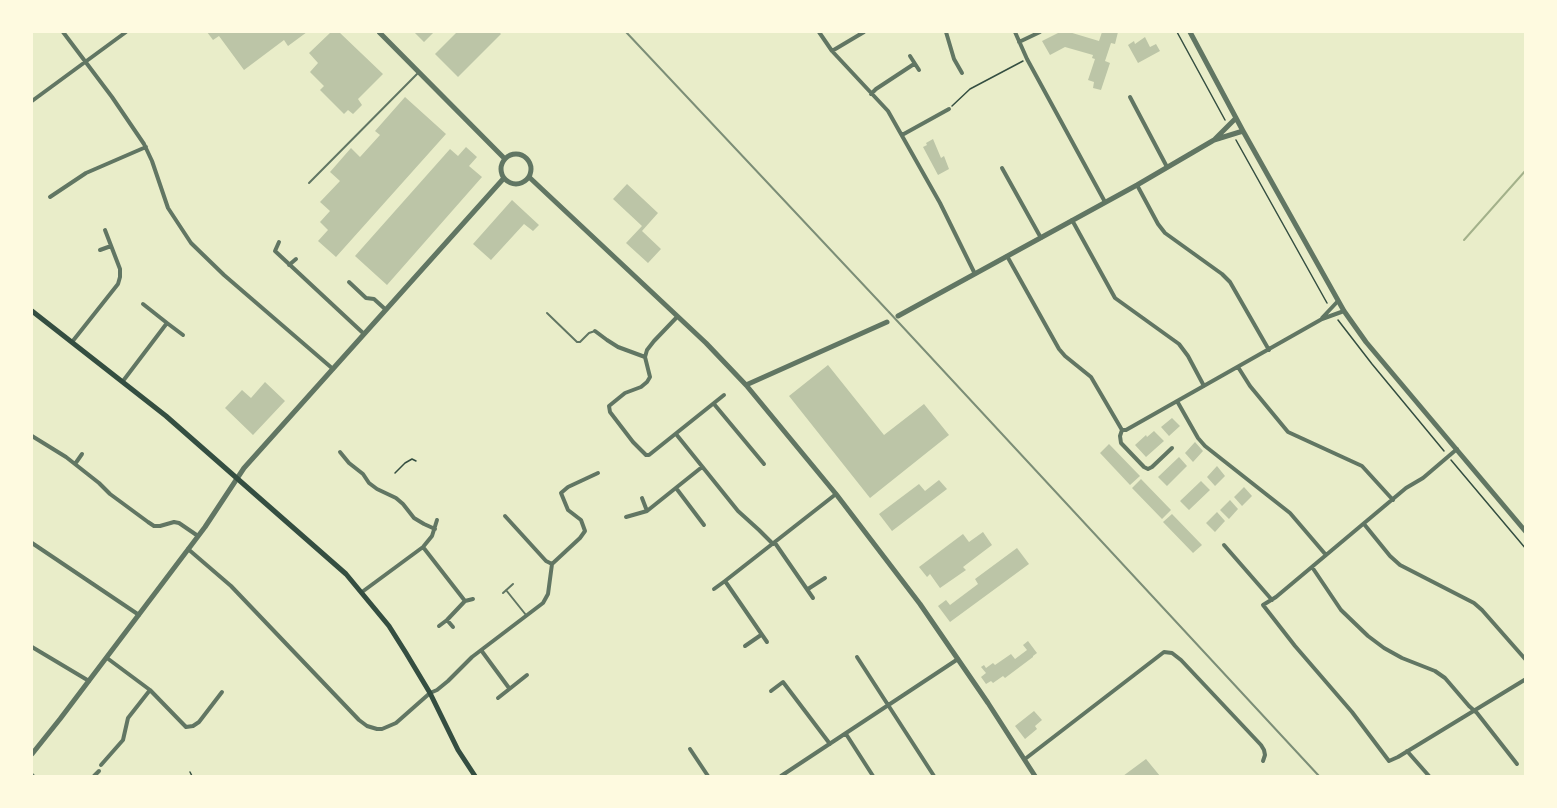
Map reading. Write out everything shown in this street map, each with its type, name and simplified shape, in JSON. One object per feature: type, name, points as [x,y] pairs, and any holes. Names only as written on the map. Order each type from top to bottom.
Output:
[{"type":"main road","points":[[32,311],[166,416],[332,561],[362,592],[388,626],[430,693],[458,750],[476,777]]},
{"type":"street","points":[[63,32],[146,147],[168,208],[190,243],[333,369]]},
{"type":"street","points":[[32,101],[126,32]]},
{"type":"street","points":[[379,32],[504,158]]},
{"type":"street","points":[[819,32],[832,51],[888,111],[940,203],[975,274]]},
{"type":"street","points":[[832,51],[864,32]]},
{"type":"street","points":[[946,32],[954,59],[962,73]]},
{"type":"street","points":[[1015,32],[1027,59],[1105,202]]},
{"type":"street","points":[[1019,42],[1040,32]]},
{"type":"street","points":[[1190,32],[1344,311],[1366,342],[1526,532]]},
{"type":"street","points":[[910,56],[919,70]]},
{"type":"street","points":[[871,94],[914,64]]},
{"type":"street","points":[[1130,97],[1167,167]]},
{"type":"street","points":[[902,135],[949,109]]},
{"type":"street","points":[[1214,140],[1236,118]]},
{"type":"street","points":[[898,316],[1137,185],[1214,140],[1243,131]]},
{"type":"street","points":[[50,197],[86,173],[146,147]]},
{"type":"street","points":[[516,153],[527,157],[531,164],[529,177],[523,183],[517,184],[504,178],[501,174],[504,158],[516,153]]},
{"type":"street","points":[[1002,168],[1041,238]]},
{"type":"street","points":[[529,177],[716,352],[746,385],[836,494],[920,604],[959,658],[1035,777]]},
{"type":"street","points":[[32,754],[198,536],[249,462],[504,178]]},
{"type":"street","points":[[1137,185],[1165,233],[1230,282],[1269,350]]},
{"type":"street","points":[[1072,220],[1115,298],[1179,344],[1204,386]]},
{"type":"street","points":[[72,342],[118,284],[120,269],[105,230]]},
{"type":"street","points":[[279,242],[275,251],[363,333]]},
{"type":"street","points":[[100,250],[111,246]]},
{"type":"street","points":[[1006,256],[1059,349],[1091,377],[1122,430],[1121,442],[1148,469],[1172,448]]},
{"type":"street","points":[[289,265],[296,259]]},
{"type":"street","points":[[349,282],[366,298],[374,299],[385,309]]},
{"type":"street","points":[[1322,319],[1338,301]]},
{"type":"street","points":[[143,304],[183,335]]},
{"type":"street","points":[[1122,430],[1126,430],[1322,319],[1344,311]]},
{"type":"street","points":[[677,317],[647,350],[645,357],[650,377],[647,382],[625,393],[609,406],[610,412],[646,455],[724,395]]},
{"type":"street","points":[[746,385],[887,322]]},
{"type":"street","points":[[123,381],[167,323]]},
{"type":"street","points":[[595,331],[618,347],[645,357]]},
{"type":"street","points":[[1238,367],[1250,386],[1288,432],[1362,466],[1393,500]]},
{"type":"street","points":[[1177,401],[1202,443],[1290,513],[1326,555]]},
{"type":"street","points":[[714,404],[764,464]]},
{"type":"street","points":[[676,434],[738,512],[774,543],[813,598]]},
{"type":"street","points":[[32,436],[75,464],[110,494],[154,526],[179,523],[198,536]]},
{"type":"street","points":[[1457,449],[1263,605],[1352,712],[1389,761],[1526,679]]},
{"type":"street","points":[[340,452],[369,483],[396,498],[414,518],[435,529]]},
{"type":"street","points":[[75,464],[82,454]]},
{"type":"street","points":[[626,517],[647,511],[702,467]]},
{"type":"street","points":[[188,549],[231,586],[365,725],[377,729],[392,726],[430,693],[448,681],[481,650],[543,603],[548,594],[552,564],[585,531],[581,520],[568,510],[561,493],[568,487],[598,473]]},
{"type":"street","points":[[676,488],[705,525]]},
{"type":"street","points":[[714,589],[836,494]]},
{"type":"street","points":[[642,498],[647,511]]},
{"type":"street","points":[[505,516],[546,561],[552,564]]},
{"type":"street","points":[[362,592],[423,547],[432,536],[437,520]]},
{"type":"street","points":[[1364,524],[1400,565],[1482,609],[1526,660]]},
{"type":"street","points":[[32,543],[139,615]]},
{"type":"street","points":[[1224,544],[1272,600]]},
{"type":"street","points":[[423,547],[465,601]]},
{"type":"street","points":[[1312,567],[1341,609],[1362,631],[1393,653],[1443,676],[1517,764]]},
{"type":"street","points":[[808,589],[825,578]]},
{"type":"street","points":[[725,581],[767,642]]},
{"type":"street","points":[[439,626],[465,601],[473,599]]},
{"type":"street","points":[[447,620],[453,627]]},
{"type":"street","points":[[745,646],[762,635]]},
{"type":"street","points":[[32,647],[89,681]]},
{"type":"street","points":[[481,650],[509,688]]},
{"type":"street","points":[[1025,759],[1164,652],[1172,653],[1180,660],[1261,745],[1265,755],[1263,761]]},
{"type":"street","points":[[857,657],[934,777]]},
{"type":"street","points":[[107,658],[150,690],[183,725],[190,727],[199,722],[222,692]]},
{"type":"street","points":[[782,777],[959,658]]},
{"type":"street","points":[[498,698],[527,675]]},
{"type":"street","points":[[771,691],[783,682],[830,744]]},
{"type":"street","points":[[101,765],[123,740],[128,717],[150,690]]},
{"type":"street","points":[[846,734],[873,777]]},
{"type":"street","points":[[690,749],[708,777]]},
{"type":"street","points":[[1407,751],[1429,777]]},
{"type":"street","points":[[94,777],[99,771]]},
{"type":"lane","points":[[309,183],[419,72]]},
{"type":"lane","points":[[547,313],[577,342],[595,331]]},
{"type":"lane","points":[[513,584],[505,591],[526,615]]},
{"type":"path","points":[[949,109],[969,89],[1027,59]]},
{"type":"path","points":[[395,473],[412,459],[417,461]]},
{"type":"path","points":[[190,772],[192,777]]},
{"type":"building","points":[[207,32],[307,32],[288,46],[284,40],[244,70],[219,36],[213,40]]},
{"type":"building","points":[[331,32],[339,32],[383,74],[358,99],[362,105],[353,114],[348,110],[344,114],[320,90],[324,86],[310,72],[318,63],[309,53]]},
{"type":"building","points":[[414,32],[434,32],[424,42]]},
{"type":"building","points":[[457,32],[499,32],[501,34],[458,77],[435,54]]},
{"type":"building","points":[[1060,32],[1069,32],[1099,41],[1102,32],[1118,32],[1115,44],[1111,43],[1105,61],[1110,63],[1101,90],[1093,88],[1094,82],[1088,80],[1095,59],[1092,58],[1093,55],[1065,47],[1050,55],[1042,41]]},
{"type":"building","points":[[1145,37],[1150,47],[1156,44],[1160,51],[1138,63],[1128,45],[1134,41],[1135,44]]},
{"type":"building","points":[[405,97],[446,134],[336,257],[318,241],[328,230],[320,222],[330,211],[320,202],[340,181],[330,172],[351,148],[360,157],[380,135],[375,131]]},
{"type":"building","points":[[933,139],[941,158],[944,156],[949,169],[938,175],[923,147]]},
{"type":"building","points":[[466,147],[477,157],[469,166],[482,177],[387,285],[355,256],[450,149],[458,156]]},
{"type":"building","points":[[627,184],[658,213],[642,231],[661,249],[648,263],[626,243],[642,226],[613,199]]},
{"type":"building","points":[[512,200],[539,225],[533,231],[524,224],[491,260],[473,244]]},
{"type":"building","points":[[828,365],[884,435],[924,404],[949,435],[870,498],[789,396]]},
{"type":"building","points":[[265,382],[285,401],[253,435],[225,408],[242,390],[251,398]]},
{"type":"building","points":[[1172,418],[1180,426],[1169,436],[1161,427]]},
{"type":"building","points":[[1154,431],[1164,441],[1146,457],[1135,445]]},
{"type":"building","points":[[1195,442],[1203,451],[1193,462],[1185,453]]},
{"type":"building","points":[[1109,444],[1140,476],[1130,485],[1100,453]]},
{"type":"building","points":[[1179,457],[1187,466],[1167,486],[1158,477]]},
{"type":"building","points":[[1217,466],[1225,476],[1215,486],[1207,477]]},
{"type":"building","points":[[1141,479],[1171,510],[1162,519],[1132,488]]},
{"type":"building","points":[[939,480],[947,489],[892,531],[879,514],[919,484],[925,491]]},
{"type":"building","points":[[1201,481],[1210,490],[1189,510],[1180,501]]},
{"type":"building","points":[[1244,487],[1252,496],[1242,506],[1234,497]]},
{"type":"building","points":[[1230,500],[1238,509],[1229,519],[1220,510]]},
{"type":"building","points":[[1217,512],[1225,521],[1215,532],[1206,523]]},
{"type":"building","points":[[1172,514],[1202,545],[1193,553],[1163,522]]},
{"type":"building","points":[[983,532],[992,545],[963,567],[966,570],[940,588],[930,574],[927,577],[919,567],[963,534],[969,542]]},
{"type":"building","points":[[1017,548],[1029,564],[950,622],[938,606],[946,600],[950,605],[978,584],[975,579]]},
{"type":"building","points":[[1028,641],[1037,653],[1005,678],[1003,676],[993,683],[991,681],[986,684],[981,677],[986,673],[981,667],[984,665],[986,668],[993,663],[995,665],[1011,654],[1015,659],[1027,650],[1023,645]]},
{"type":"building","points":[[1034,711],[1042,720],[1035,726],[1037,729],[1025,739],[1015,726]]},
{"type":"building","points":[[1146,759],[1160,776],[1123,776]]},
{"type":"waterway","points":[[1464,240],[1526,170]]},
{"type":"railway","points":[[626,32],[1319,776]]}]
